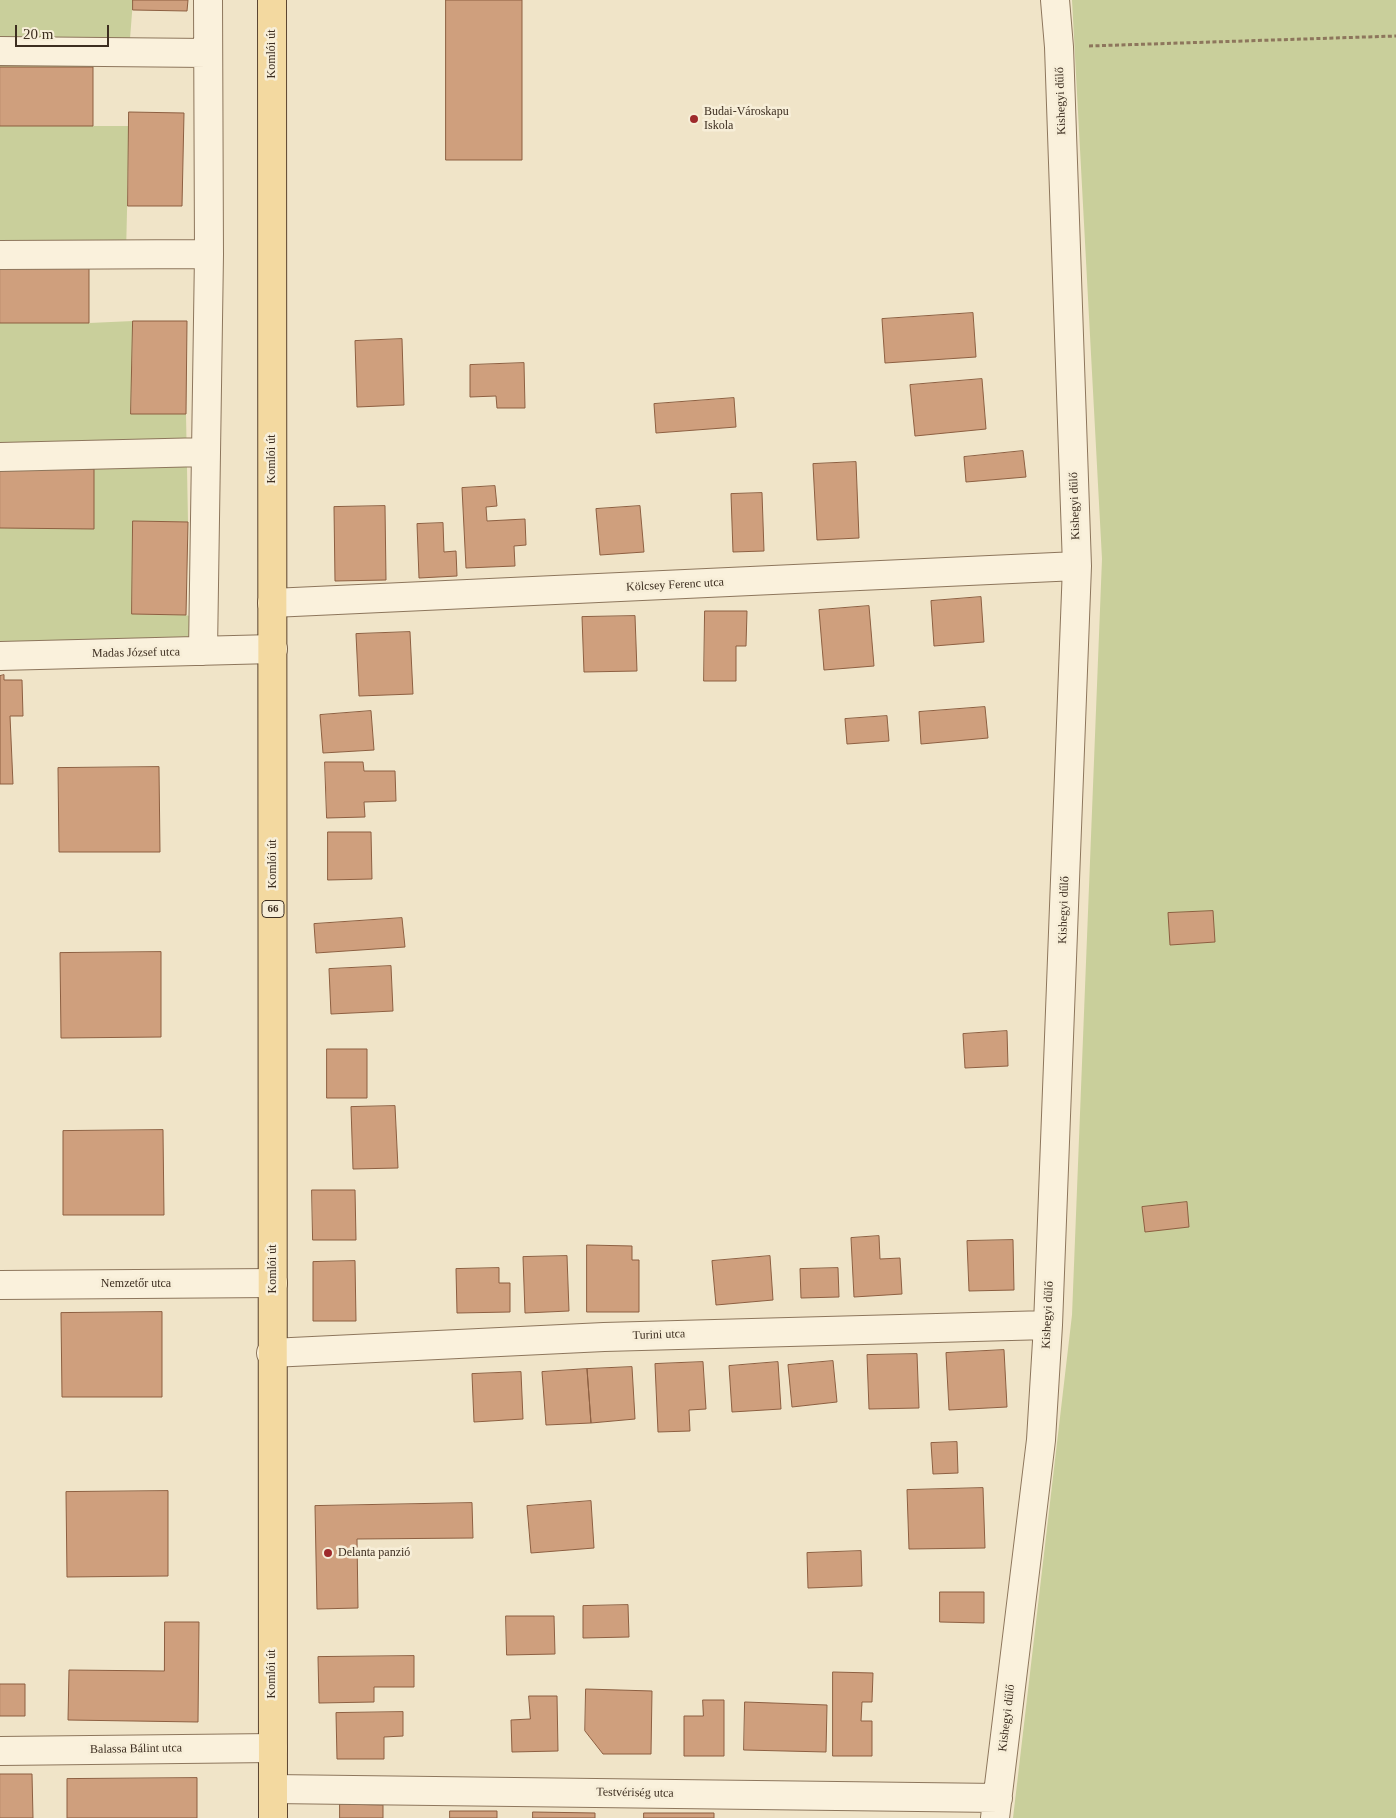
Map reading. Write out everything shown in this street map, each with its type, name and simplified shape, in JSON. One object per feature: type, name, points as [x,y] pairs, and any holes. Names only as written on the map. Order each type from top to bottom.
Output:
[{"type":"main road","name":"Komlói út","points":[[272,0],[273,1283],[271,1353],[273,1818]]},
{"type":"street","points":[[203,652],[208,254],[208,0]]},
{"type":"street","name":"Kishegyi dűlő","points":[[997,1808],[1041,1440],[1048,1325],[1077,566],[1059,47],[1055,0]]},
{"type":"street","points":[[0,51],[207,53]]},
{"type":"street","points":[[0,255],[208,254]]},
{"type":"street","points":[[0,456],[206,452]]},
{"type":"street","name":"Kölcsey Ferenc utca","points":[[272,603],[1077,566]]},
{"type":"street","name":"Madas József utca","points":[[0,656],[273,649]]},
{"type":"street","name":"Nemzetőr utca","points":[[0,1285],[273,1283]]},
{"type":"street","name":"Turini utca","points":[[271,1353],[604,1337],[1048,1325]]},
{"type":"street","name":"Balassa Bálint utca","points":[[0,1751],[273,1748]]},
{"type":"street","name":"Testvériség utca","points":[[272,1789],[997,1808]]},
{"type":"path","points":[[1059,47],[1396,36]]},
{"type":"green space","points":[[0,0],[133,0],[129,52],[93,67],[0,67]]},
{"type":"green space","points":[[1072,0],[1396,0],[1396,1818],[1013,1818],[1072,1315],[1102,559]]},
{"type":"green space","points":[[0,126],[129,126],[126,254],[0,264]]},
{"type":"green space","points":[[133,321],[131,414],[186,414],[188,522],[133,521],[132,614],[186,615],[203,620],[203,651],[0,656],[0,323]]},
{"type":"building","points":[[133,0],[188,0],[187,11],[133,10]]},
{"type":"building","points":[[446,0],[522,0],[522,160],[446,160]]},
{"type":"building","points":[[0,67],[93,67],[93,126],[0,126]]},
{"type":"building","points":[[129,112],[184,113],[182,206],[128,206]]},
{"type":"building","points":[[0,264],[89,264],[89,323],[0,323]]},
{"type":"building","points":[[973,313],[976,357],[885,363],[882,319]]},
{"type":"building","points":[[133,321],[187,321],[186,414],[131,414]]},
{"type":"building","points":[[402,339],[404,405],[357,407],[355,341]]},
{"type":"building","points":[[524,363],[525,408],[497,408],[496,396],[470,397],[470,365]]},
{"type":"building","points":[[982,379],[986,429],[915,436],[910,385]]},
{"type":"building","points":[[734,398],[736,427],[656,433],[654,404]]},
{"type":"building","points":[[1023,451],[1026,477],[966,482],[964,457]]},
{"type":"building","points":[[856,462],[859,538],[817,540],[813,464]]},
{"type":"building","points":[[0,469],[94,469],[94,529],[0,528]]},
{"type":"building","points":[[495,486],[497,506],[486,507],[487,521],[525,519],[526,545],[514,546],[515,566],[466,568],[462,488]]},
{"type":"building","points":[[762,493],[764,551],[733,552],[731,494]]},
{"type":"building","points":[[385,506],[386,580],[335,581],[334,507]]},
{"type":"building","points":[[640,506],[644,552],[600,555],[596,509]]},
{"type":"building","points":[[133,521],[188,522],[186,615],[132,614]]},
{"type":"building","points":[[443,523],[444,552],[456,551],[457,576],[419,578],[417,524]]},
{"type":"building","points":[[981,597],[984,642],[934,646],[931,601]]},
{"type":"building","points":[[869,606],[874,666],[824,670],[819,610]]},
{"type":"building","points":[[705,611],[747,611],[746,646],[736,646],[736,681],[704,681]]},
{"type":"building","points":[[635,616],[637,671],[584,672],[582,617]]},
{"type":"building","points":[[410,632],[413,694],[359,696],[356,634]]},
{"type":"building","points":[[4,675],[4,680],[22,680],[23,716],[10,716],[13,784],[0,784],[0,676]]},
{"type":"building","points":[[985,707],[988,738],[921,744],[919,712]]},
{"type":"building","points":[[371,711],[374,750],[323,753],[320,715]]},
{"type":"building","points":[[887,716],[889,741],[847,744],[845,719]]},
{"type":"building","points":[[325,762],[363,762],[364,771],[395,771],[396,801],[364,802],[365,817],[327,818]]},
{"type":"building","points":[[159,767],[160,852],[59,852],[58,768]]},
{"type":"building","points":[[328,832],[371,832],[372,879],[328,880]]},
{"type":"building","points":[[1213,911],[1215,942],[1170,945],[1168,913]]},
{"type":"building","points":[[402,918],[405,947],[316,953],[314,924]]},
{"type":"building","points":[[161,952],[161,1037],[61,1038],[60,953]]},
{"type":"building","points":[[391,966],[393,1011],[331,1014],[329,969]]},
{"type":"building","points":[[1007,1031],[1008,1066],[965,1068],[963,1034]]},
{"type":"building","points":[[327,1049],[367,1049],[367,1098],[327,1098]]},
{"type":"building","points":[[395,1106],[398,1168],[353,1169],[351,1107]]},
{"type":"building","points":[[163,1130],[164,1215],[63,1215],[63,1131]]},
{"type":"building","points":[[312,1190],[355,1190],[356,1240],[313,1240]]},
{"type":"building","points":[[1187,1202],[1189,1227],[1145,1232],[1142,1207]]},
{"type":"building","points":[[879,1236],[880,1259],[900,1258],[902,1294],[854,1297],[851,1238]]},
{"type":"building","points":[[1013,1240],[1014,1290],[969,1291],[967,1241]]},
{"type":"building","points":[[587,1245],[632,1246],[632,1260],[639,1260],[639,1312],[587,1312]]},
{"type":"building","points":[[567,1256],[569,1311],[525,1313],[523,1257]]},
{"type":"building","points":[[770,1256],[773,1300],[716,1305],[712,1261]]},
{"type":"building","points":[[355,1261],[356,1321],[313,1321],[313,1262]]},
{"type":"building","points":[[499,1268],[499,1283],[510,1283],[510,1312],[457,1313],[456,1269]]},
{"type":"building","points":[[838,1268],[839,1297],[801,1298],[800,1269]]},
{"type":"building","points":[[162,1312],[162,1397],[62,1397],[61,1313]]},
{"type":"building","points":[[1004,1350],[1007,1407],[949,1410],[946,1353]]},
{"type":"building","points":[[917,1354],[919,1408],[869,1409],[867,1355]]},
{"type":"building","points":[[833,1361],[837,1402],[792,1407],[788,1365]]},
{"type":"building","points":[[703,1362],[706,1409],[689,1410],[690,1431],[658,1432],[655,1364]]},
{"type":"building","points":[[778,1362],[781,1409],[732,1412],[729,1366]]},
{"type":"building","points":[[632,1367],[635,1419],[591,1423],[587,1369]]},
{"type":"building","points":[[587,1369],[591,1423],[546,1425],[542,1372]]},
{"type":"building","points":[[521,1372],[523,1419],[474,1422],[472,1374]]},
{"type":"building","points":[[957,1442],[958,1473],[933,1474],[931,1443]]},
{"type":"building","points":[[983,1488],[985,1548],[909,1549],[907,1490]]},
{"type":"building","points":[[168,1491],[168,1576],[67,1577],[66,1492]]},
{"type":"building","points":[[591,1501],[594,1548],[531,1553],[527,1506]]},
{"type":"building","points":[[472,1503],[473,1538],[357,1539],[358,1608],[317,1609],[315,1506]]},
{"type":"building","points":[[861,1551],[862,1586],[808,1588],[807,1553]]},
{"type":"building","points":[[940,1592],[984,1592],[984,1623],[940,1622]]},
{"type":"building","points":[[628,1605],[629,1637],[583,1638],[583,1606]]},
{"type":"building","points":[[506,1616],[554,1616],[555,1654],[507,1655]]},
{"type":"building","points":[[165,1622],[199,1622],[198,1722],[68,1720],[69,1670],[164,1671]]},
{"type":"building","points":[[414,1656],[414,1687],[374,1687],[374,1702],[319,1703],[318,1657]]},
{"type":"building","points":[[833,1672],[873,1673],[872,1702],[862,1702],[861,1721],[872,1721],[872,1756],[833,1756]]},
{"type":"building","points":[[0,1684],[25,1684],[25,1716],[0,1716]]},
{"type":"building","points":[[586,1689],[652,1691],[651,1754],[603,1754],[585,1731]]},
{"type":"building","points":[[529,1696],[557,1696],[558,1751],[512,1752],[511,1720],[530,1719]]},
{"type":"building","points":[[703,1700],[724,1700],[724,1756],[684,1756],[684,1716],[703,1716]]},
{"type":"building","points":[[745,1702],[827,1705],[826,1752],[744,1750]]},
{"type":"building","points":[[403,1712],[403,1736],[384,1737],[384,1759],[337,1759],[336,1713]]},
{"type":"building","points":[[0,1774],[32,1774],[33,1818],[0,1818]]},
{"type":"building","points":[[197,1778],[197,1818],[67,1818],[67,1779]]},
{"type":"building","points":[[340,1804],[383,1805],[383,1818],[340,1818]]},
{"type":"building","points":[[450,1811],[497,1811],[497,1818],[450,1818]]},
{"type":"building","points":[[533,1812],[595,1813],[595,1818],[533,1818]]},
{"type":"building","points":[[644,1813],[714,1813],[714,1818],[644,1818]]},
{"type":"place","name":"Budai-Városkapu Iskola","points":[[694,119]]},
{"type":"place","name":"Delanta panzió","points":[[328,1553]]}]
